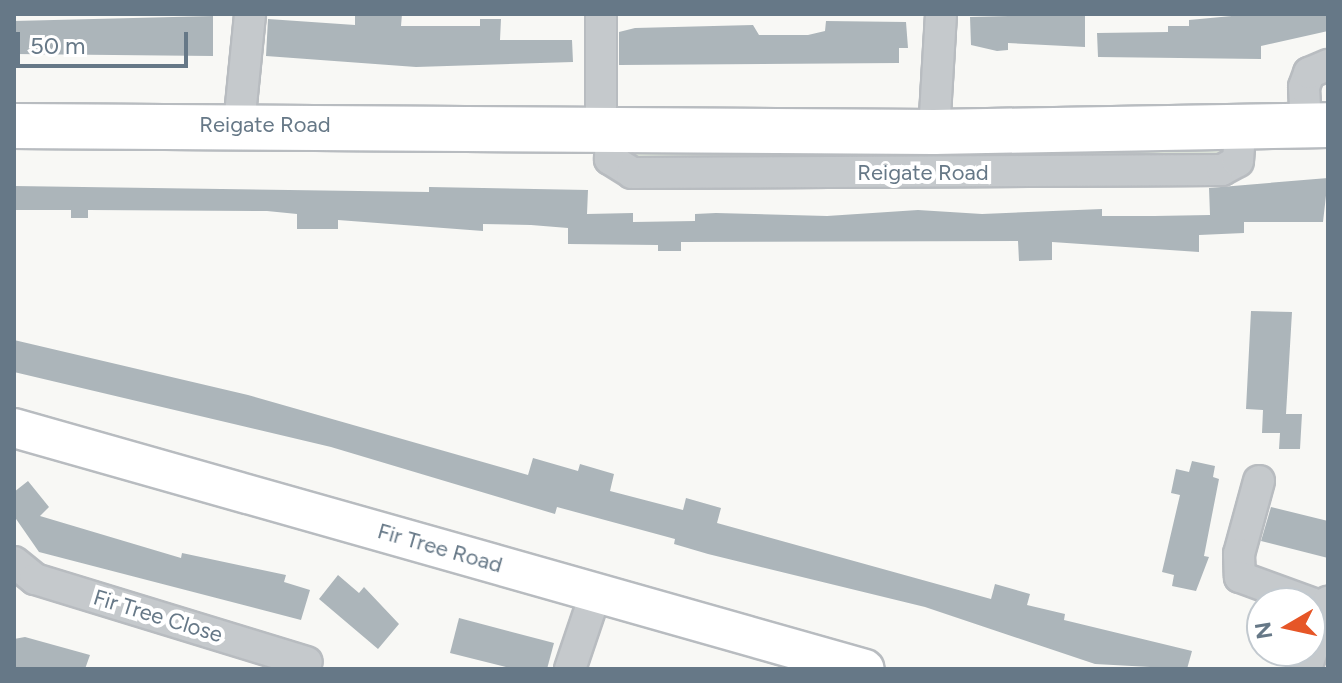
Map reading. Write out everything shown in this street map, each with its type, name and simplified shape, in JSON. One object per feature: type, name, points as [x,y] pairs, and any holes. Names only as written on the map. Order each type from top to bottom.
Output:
[{"type":"highway","name":"Reigate Road","points":[[14,126],[239,125],[934,132],[1317,126]]},
{"type":"main road","name":"Fir Tree Road","points":[[14,428],[865,669]]},
{"type":"street","points":[[239,125],[250,14]]},
{"type":"street","points":[[601,14],[606,128]]},
{"type":"street","points":[[934,132],[941,14]]},
{"type":"street","name":"Reigate Road","points":[[1317,126],[1304,87],[1309,73],[1328,65]]},
{"type":"street","name":"Reigate Road","points":[[606,128],[610,159],[632,173],[1222,170],[1238,161],[1240,129]]},
{"type":"street","points":[[1259,481],[1239,554],[1240,577],[1271,587]]},
{"type":"street","name":"Fir Tree Close","points":[[14,562],[35,579],[307,662]]},
{"type":"street","points":[[570,669],[596,592]]},
{"type":"shaded area","points":[[621,146],[1224,147],[1225,153],[1214,159],[637,162]]},
{"type":"building","points":[[355,14],[402,14],[401,26],[480,26],[480,19],[501,19],[500,40],[572,40],[573,62],[416,67],[266,56],[268,19],[355,25]]},
{"type":"building","points":[[1085,14],[1085,47],[1008,43],[1008,50],[997,51],[971,45],[970,17]]},
{"type":"building","points":[[1253,14],[1328,14],[1328,31],[1261,46],[1261,59],[1098,57],[1097,33],[1168,32],[1168,26],[1189,26],[1189,20]]},
{"type":"building","points":[[213,16],[213,56],[14,54],[14,21]]},
{"type":"building","points":[[826,21],[906,22],[908,48],[899,48],[899,63],[619,65],[619,32],[635,28],[753,25],[759,35],[808,35],[825,31]]},
{"type":"building","points":[[1328,178],[1323,222],[1244,222],[1244,233],[1199,235],[1199,252],[1052,242],[1052,260],[1019,261],[1018,241],[681,242],[681,251],[658,251],[658,245],[568,244],[568,228],[531,225],[483,224],[483,231],[338,220],[338,229],[297,229],[297,214],[267,211],[88,210],[88,218],[71,218],[71,210],[14,210],[14,186],[429,192],[429,187],[588,190],[587,214],[633,213],[633,222],[695,221],[695,214],[716,213],[827,216],[918,210],[982,214],[1102,209],[1102,216],[1210,215],[1209,188]]},
{"type":"building","points":[[1251,311],[1292,312],[1286,414],[1302,414],[1300,449],[1279,449],[1280,433],[1262,433],[1263,410],[1246,409]]},
{"type":"building","points":[[14,340],[248,395],[528,475],[533,458],[578,471],[580,464],[614,474],[610,491],[683,510],[686,498],[721,508],[717,523],[991,599],[995,584],[1030,594],[1027,605],[1065,614],[1064,620],[1192,651],[1187,669],[1095,664],[925,607],[708,554],[674,544],[675,539],[557,507],[555,514],[331,447],[14,372]]},
{"type":"building","points":[[1192,461],[1215,466],[1213,477],[1219,479],[1204,556],[1209,557],[1196,591],[1172,586],[1174,575],[1162,572],[1180,495],[1171,493],[1176,469],[1189,472]]},
{"type":"building","points":[[28,481],[49,507],[40,516],[181,558],[182,553],[286,575],[284,582],[310,590],[301,620],[39,552],[14,516],[14,492]]},
{"type":"building","points":[[1271,507],[1328,521],[1328,558],[1261,541]]},
{"type":"building","points":[[338,575],[359,593],[364,587],[399,624],[378,649],[319,599]]},
{"type":"building","points":[[459,618],[554,643],[547,669],[514,669],[450,653]]},
{"type":"building","points":[[25,637],[90,655],[85,669],[14,669],[14,639]]}]
